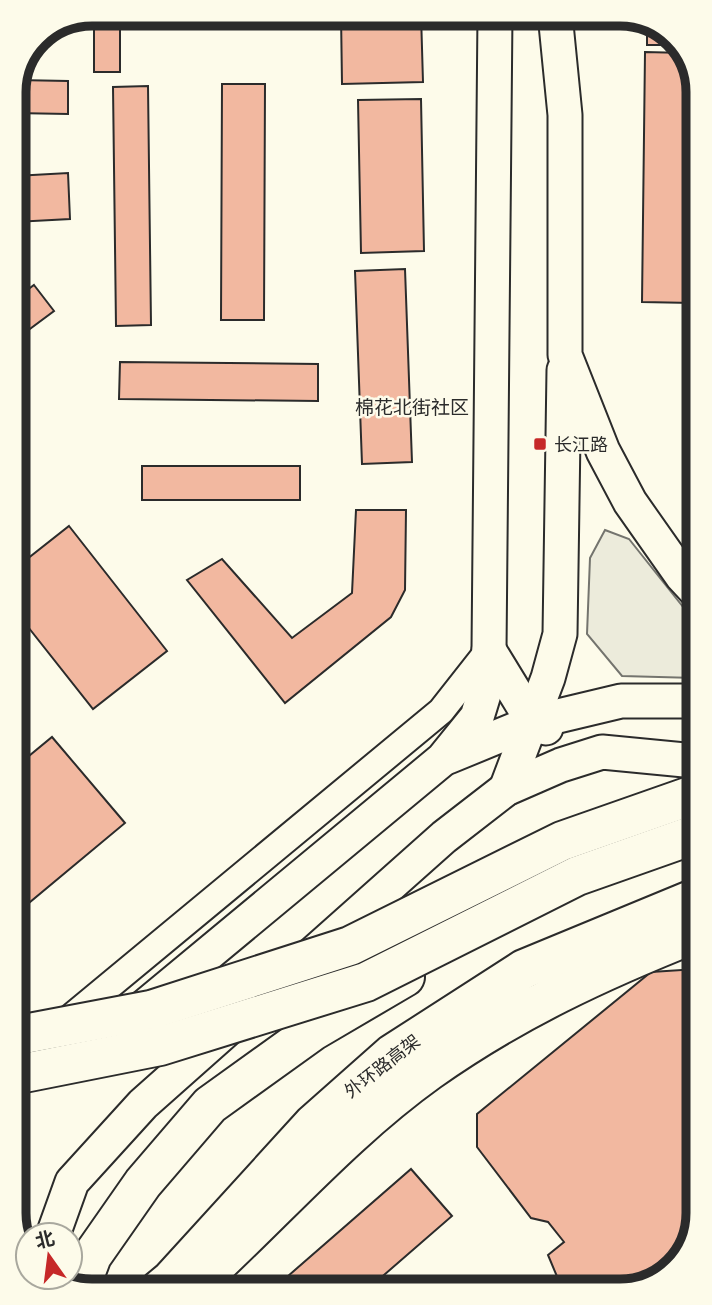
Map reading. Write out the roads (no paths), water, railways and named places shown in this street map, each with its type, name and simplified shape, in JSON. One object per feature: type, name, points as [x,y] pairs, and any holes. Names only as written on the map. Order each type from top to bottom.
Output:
[{"type":"highway","points":[[26,1034],[150,1010],[350,946],[562,841],[686,798]]},
{"type":"highway","points":[[26,1071],[160,1046],[366,982],[577,876],[686,838]]},
{"type":"highway","points":[[84,1277],[92,1256],[143,1183],[210,1105],[313,1031],[577,876]]},
{"type":"highway","name":"外环路高架","points":[[172,1279],[313,1124],[392,1054],[524,969],[686,902]]},
{"type":"highway","name":"外环路高架","points":[[202,1279],[344,1141],[428,1072],[529,1007],[625,961],[686,937]]},
{"type":"main road","points":[[26,1070],[65,1062],[117,1030],[443,759],[477,717],[488,666],[495,26]]},
{"type":"main road","points":[[506,789],[533,722],[560,634],[565,355],[565,115],[556,26]]},
{"type":"main road","points":[[565,115],[577,26]]},
{"type":"main road","points":[[565,355],[603,451],[630,502],[686,580]]},
{"type":"main road","points":[[488,666],[533,722],[602,752],[686,760]]},
{"type":"main road","points":[[443,759],[533,722],[621,701],[686,701]]},
{"type":"main road","points":[[58,1221],[72,1182],[143,1104],[444,837],[506,789],[561,765],[602,752]]},
{"type":"lane","points":[[26,1047],[55,1031],[441,710],[488,666]]},
{"type":"place","name":"长江路","points":[[540,444]]},
{"type":"district","name":"棉花北街社区","points":[[412,407]]}]
